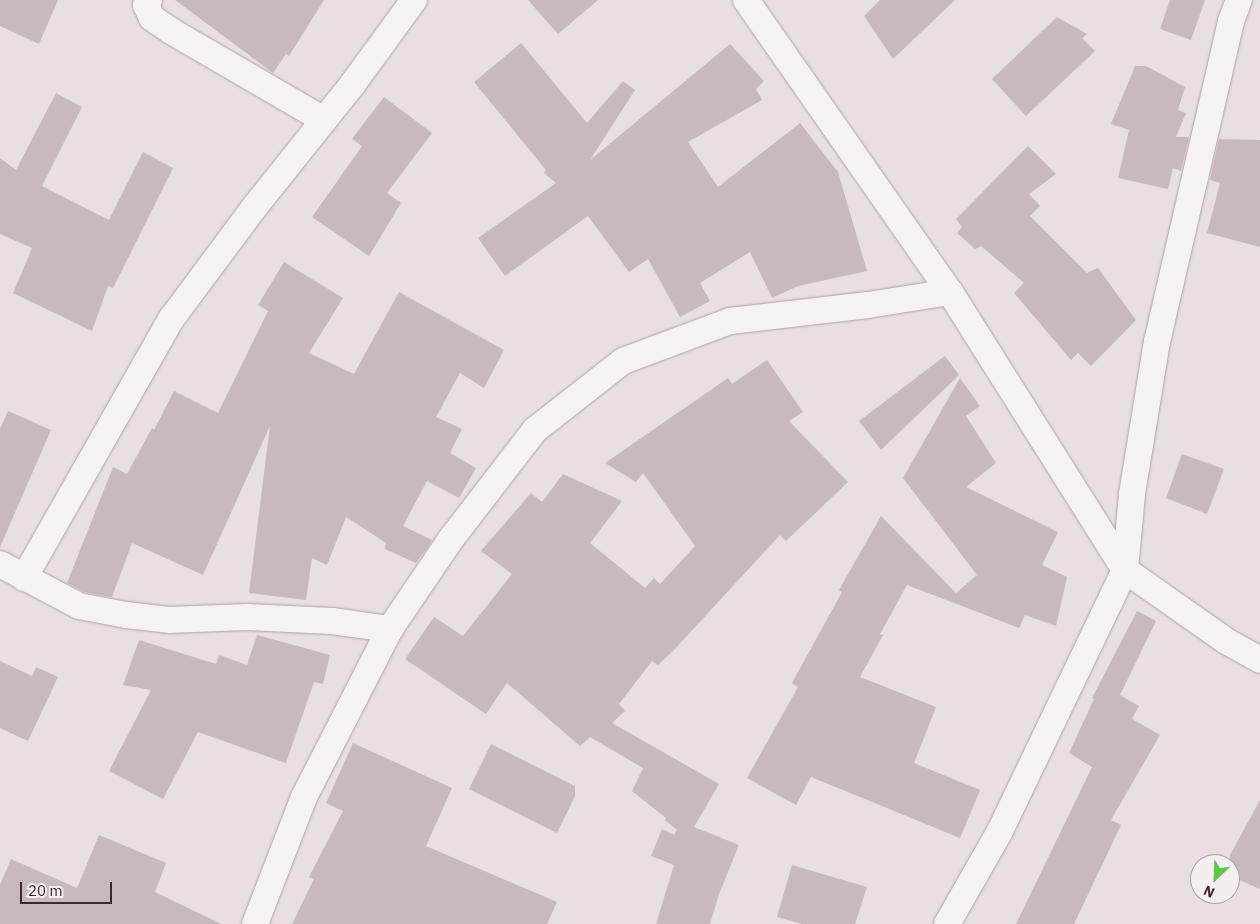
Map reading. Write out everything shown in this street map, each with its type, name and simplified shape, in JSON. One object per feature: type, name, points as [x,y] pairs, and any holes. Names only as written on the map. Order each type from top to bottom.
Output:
[{"type":"street","points":[[149,0],[146,5],[152,18],[171,32],[324,120]]},
{"type":"street","points":[[24,578],[172,318],[253,209],[324,120],[414,0]]},
{"type":"street","points":[[746,0],[950,292],[1125,570],[1226,641],[1260,660]]},
{"type":"street","points":[[947,924],[999,833],[1125,570],[1132,494],[1156,342],[1231,20],[1239,0]]},
{"type":"street","points":[[255,924],[304,797],[390,629],[450,539],[535,430],[622,361],[730,321],[868,305],[950,292]]},
{"type":"street","points":[[0,564],[79,606],[126,615],[169,620],[247,618],[332,621],[390,629]]},
{"type":"building","points":[[0,0],[58,0],[39,44],[0,26]]},
{"type":"building","points":[[175,0],[324,0],[289,56],[286,54],[273,73]]},
{"type":"building","points":[[528,0],[598,0],[558,34]]},
{"type":"building","points":[[880,0],[955,0],[893,59],[864,16]]},
{"type":"building","points":[[1170,0],[1205,0],[1191,40],[1160,29]]},
{"type":"building","points":[[1057,17],[1087,34],[1082,38],[1095,51],[1026,116],[992,79]]},
{"type":"building","points":[[521,43],[587,123],[623,81],[635,90],[590,160],[730,44],[764,81],[756,89],[762,100],[688,142],[718,187],[800,123],[838,172],[867,271],[798,286],[772,298],[750,252],[700,283],[710,301],[680,317],[648,259],[629,272],[588,216],[505,276],[478,238],[556,183],[544,173],[546,170],[474,82]]},
{"type":"building","points":[[1135,66],[1146,66],[1185,87],[1178,110],[1186,113],[1176,137],[1189,137],[1181,171],[1173,168],[1168,189],[1118,178],[1129,130],[1111,124]]},
{"type":"building","points":[[56,93],[82,107],[42,186],[109,220],[143,152],[173,168],[113,288],[108,286],[92,331],[13,293],[32,248],[0,234],[0,158],[16,170]]},
{"type":"building","points":[[384,97],[432,133],[387,193],[401,203],[369,256],[312,217],[362,146],[352,139]]},
{"type":"building","points":[[1219,139],[1260,140],[1260,247],[1207,233],[1220,183],[1210,180]]},
{"type":"building","points":[[1028,146],[1056,174],[1029,194],[1040,206],[1030,216],[1087,273],[1098,268],[1136,320],[1091,366],[1078,353],[1071,360],[1014,293],[1024,283],[981,246],[975,249],[957,233],[962,227],[956,219]]},
{"type":"building","points":[[284,262],[343,298],[309,353],[354,374],[399,292],[504,350],[484,388],[460,373],[436,417],[462,429],[450,453],[476,468],[459,498],[427,481],[403,526],[432,540],[428,547],[416,563],[385,549],[386,543],[346,517],[327,565],[312,558],[306,600],[249,593],[270,426],[203,575],[132,543],[112,597],[84,592],[67,583],[113,467],[127,474],[152,428],[154,430],[174,391],[218,413],[268,311],[258,305]]},
{"type":"building","points":[[945,356],[959,375],[881,450],[859,421]]},
{"type":"building","points":[[767,360],[803,412],[789,421],[848,482],[786,541],[780,535],[674,650],[658,665],[652,661],[619,704],[625,711],[612,723],[719,784],[694,827],[739,845],[719,894],[710,924],[656,924],[674,865],[651,856],[662,829],[674,835],[677,830],[665,820],[666,818],[632,791],[643,768],[590,737],[580,746],[507,683],[486,714],[405,659],[434,617],[463,636],[512,574],[481,551],[531,493],[542,502],[563,474],[622,501],[590,543],[645,588],[654,578],[660,584],[695,546],[643,473],[636,482],[605,463],[728,378],[732,384]]},
{"type":"building","points":[[960,378],[980,406],[966,416],[996,463],[966,487],[1058,532],[1042,565],[1067,577],[1056,626],[1025,615],[1019,628],[907,585],[880,634],[883,635],[860,677],[936,707],[914,763],[980,790],[960,838],[811,777],[796,805],[747,778],[798,687],[792,683],[842,592],[839,590],[881,516],[956,593],[977,575],[903,478]]},
{"type":"building","points":[[8,411],[51,430],[0,547],[0,429]]},
{"type":"building","points":[[1182,454],[1224,469],[1207,514],[1166,498]]},
{"type":"building","points":[[1137,611],[1156,621],[1120,695],[1139,706],[1132,719],[1160,735],[1111,820],[1121,825],[1074,924],[1016,924],[1092,767],[1069,753],[1094,699],[1092,698]]},
{"type":"building","points":[[257,635],[330,655],[323,684],[314,682],[286,763],[198,732],[163,799],[109,771],[151,690],[123,685],[139,640],[216,664],[219,655],[247,665]]},
{"type":"building","points":[[0,661],[32,676],[36,667],[58,677],[28,741],[0,728]]},
{"type":"building","points":[[353,743],[452,788],[426,846],[557,902],[547,924],[292,924],[314,879],[309,877],[343,811],[326,803]]},
{"type":"building","points":[[491,744],[575,786],[575,796],[557,833],[469,789]]},
{"type":"building","points":[[1260,800],[1260,889],[1240,880],[1240,854],[1231,854]]},
{"type":"building","points":[[99,835],[166,863],[155,892],[221,924],[0,924],[0,885],[11,859],[77,888]]},
{"type":"building","points":[[792,865],[867,887],[855,924],[802,924],[777,917]]}]
